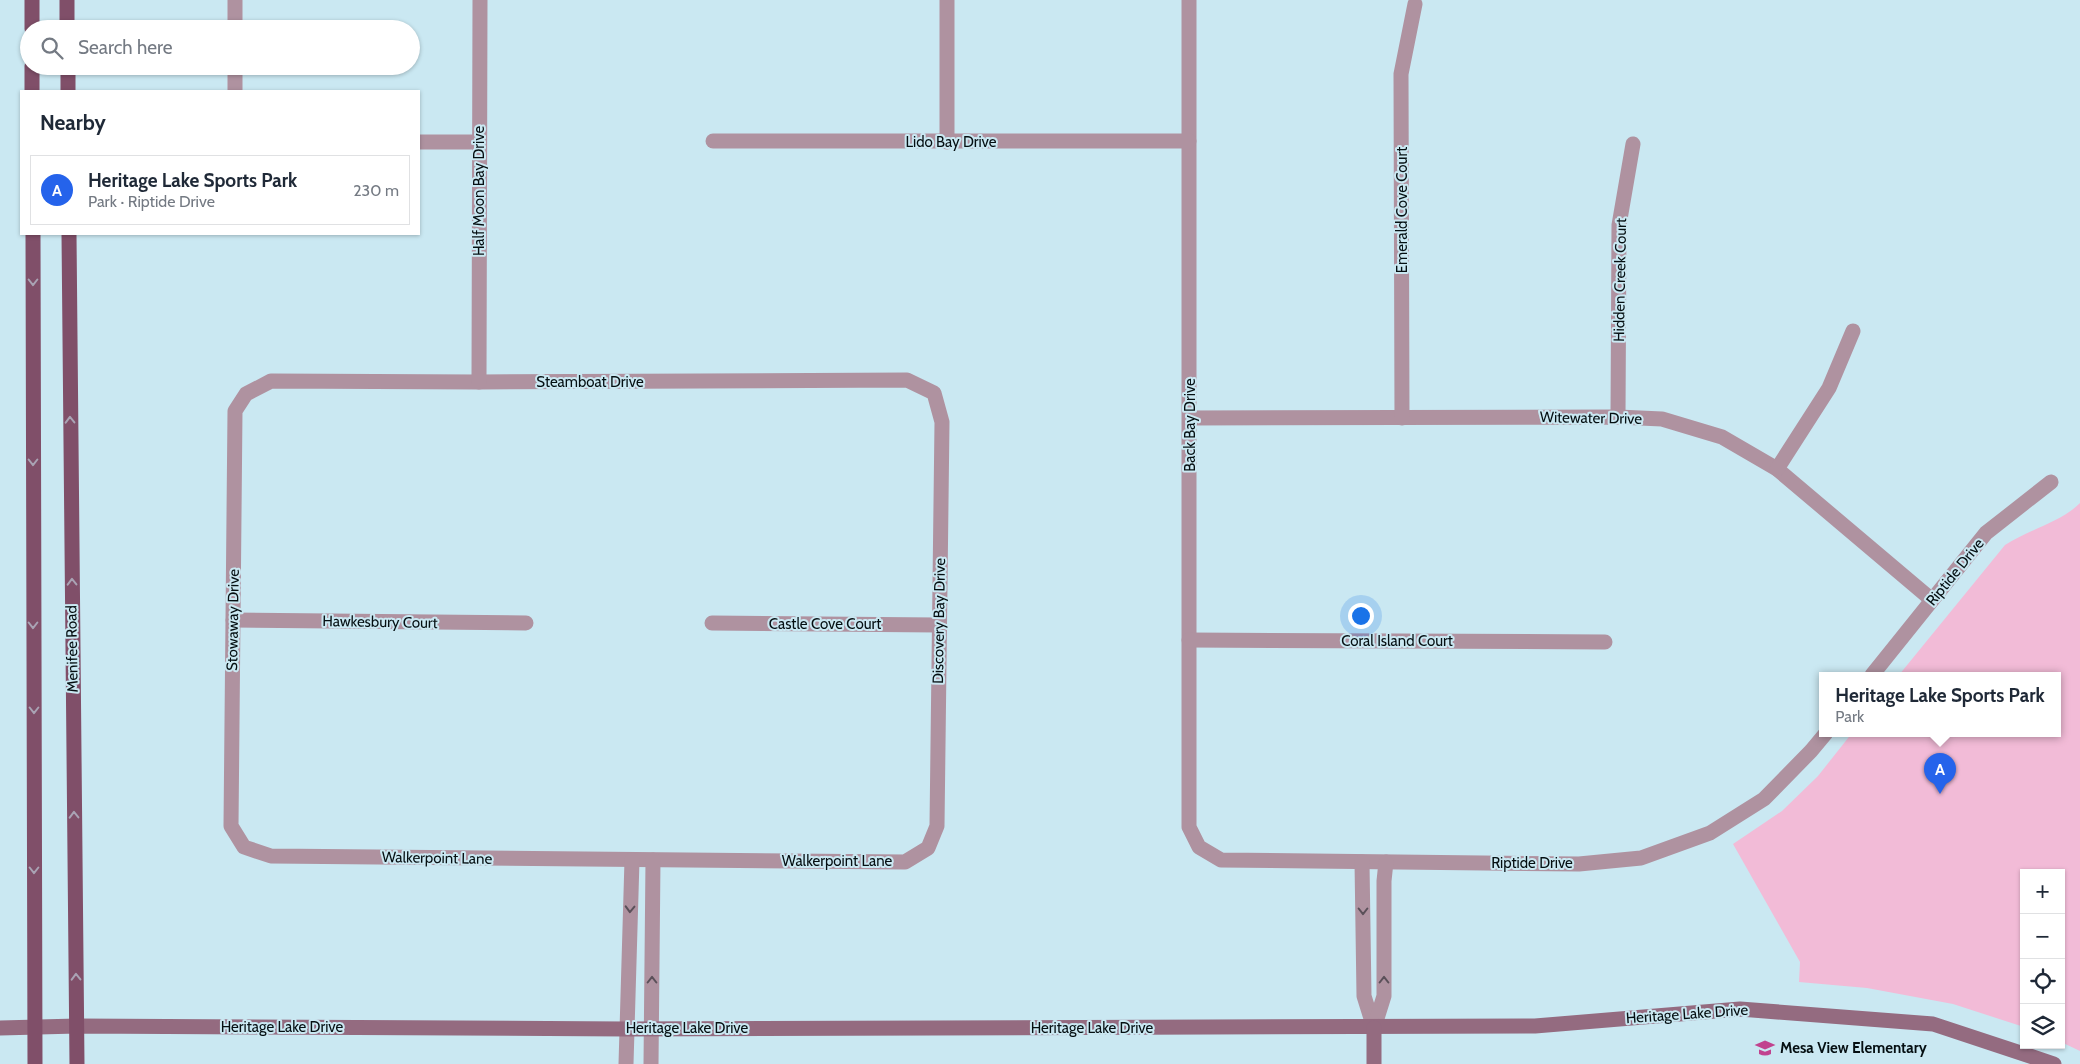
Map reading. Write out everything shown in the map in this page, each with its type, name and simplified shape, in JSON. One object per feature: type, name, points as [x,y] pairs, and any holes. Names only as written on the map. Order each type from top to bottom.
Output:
[{"type":"main road","points":[[32,0],[32,20]]},
{"type":"main road","points":[[67,0],[68,20]]},
{"type":"main road","points":[[32,75],[32,90]]},
{"type":"main road","points":[[68,75],[68,90]]},
{"type":"main road","points":[[33,235],[36,1064]]},
{"type":"main road","name":"Menifee Road","points":[[69,235],[77,1064]]},
{"type":"street","points":[[235,0],[235,20]]},
{"type":"street","name":"Half Moon Bay Drive","points":[[479,382],[480,0]]},
{"type":"street","points":[[947,0],[947,142]]},
{"type":"street","name":"Back Bay Drive","points":[[1189,0],[1189,827],[1199,848]]},
{"type":"street","name":"Emerald Cove Court","points":[[1402,418],[1402,74],[1415,4]]},
{"type":"street","points":[[235,75],[235,90]]},
{"type":"street","name":"Lido Bay Drive","points":[[712,141],[1189,141]]},
{"type":"street","points":[[420,142],[479,142]]},
{"type":"street","name":"Hidden Creek Court","points":[[1618,417],[1619,225],[1634,144]]},
{"type":"street","points":[[1777,468],[1829,388],[1853,331]]},
{"type":"street","name":"Steamboat Drive","points":[[246,394],[271,381],[907,380],[934,393]]},
{"type":"street","name":"Discovery Bay Drive","points":[[928,848],[937,826],[942,422],[934,393]]},
{"type":"street","name":"Stowaway Drive","points":[[244,847],[231,826],[235,411],[246,394]]},
{"type":"street","name":"Witewater Drive","points":[[1190,418],[1618,417],[1662,420],[1722,437],[1777,468],[1932,600]]},
{"type":"street","name":"Riptide Drive","points":[[1874,672],[1986,533],[2051,482]]},
{"type":"street","name":"Hawkesbury Court","points":[[233,620],[526,623]]},
{"type":"street","name":"Castle Cove Court","points":[[712,623],[938,625]]},
{"type":"street","name":"Coral Island Court","points":[[1189,640],[1605,642]]},
{"type":"street","name":"Riptide Drive","points":[[1199,848],[1221,860],[1579,864],[1641,858],[1710,833],[1764,799],[1811,752],[1823,737]]},
{"type":"street","name":"Walkerpoint Lane","points":[[244,847],[271,856],[905,862],[928,848]]},
{"type":"street","points":[[626,1064],[632,860]]},
{"type":"street","points":[[651,1064],[653,860]]},
{"type":"street","points":[[1362,862],[1364,996],[1374,1028]]},
{"type":"street","points":[[1374,1064],[1374,1028],[1384,996],[1384,881],[1386,862]]},
{"type":"street","name":"Heritage Lake Drive","points":[[0,1028],[77,1026],[1374,1028],[1535,1026],[1740,1009],[1933,1024],[2054,1064]]},
{"type":"shaded area","points":[[2080,503],[2080,1051],[2065,1044],[2065,869],[2020,869],[2020,1026],[1953,1004],[1867,988],[1799,982],[1800,962],[1733,844],[1782,811],[1818,776],[1849,737],[2061,737],[2061,672],[1901,672],[2005,545],[2064,515]]},
{"type":"place","name":"Heritage Lake Sports Park","points":[[1940,794]]},
{"type":"place","name":"Mesa View Elementary","points":[[1765,1048]]}]
